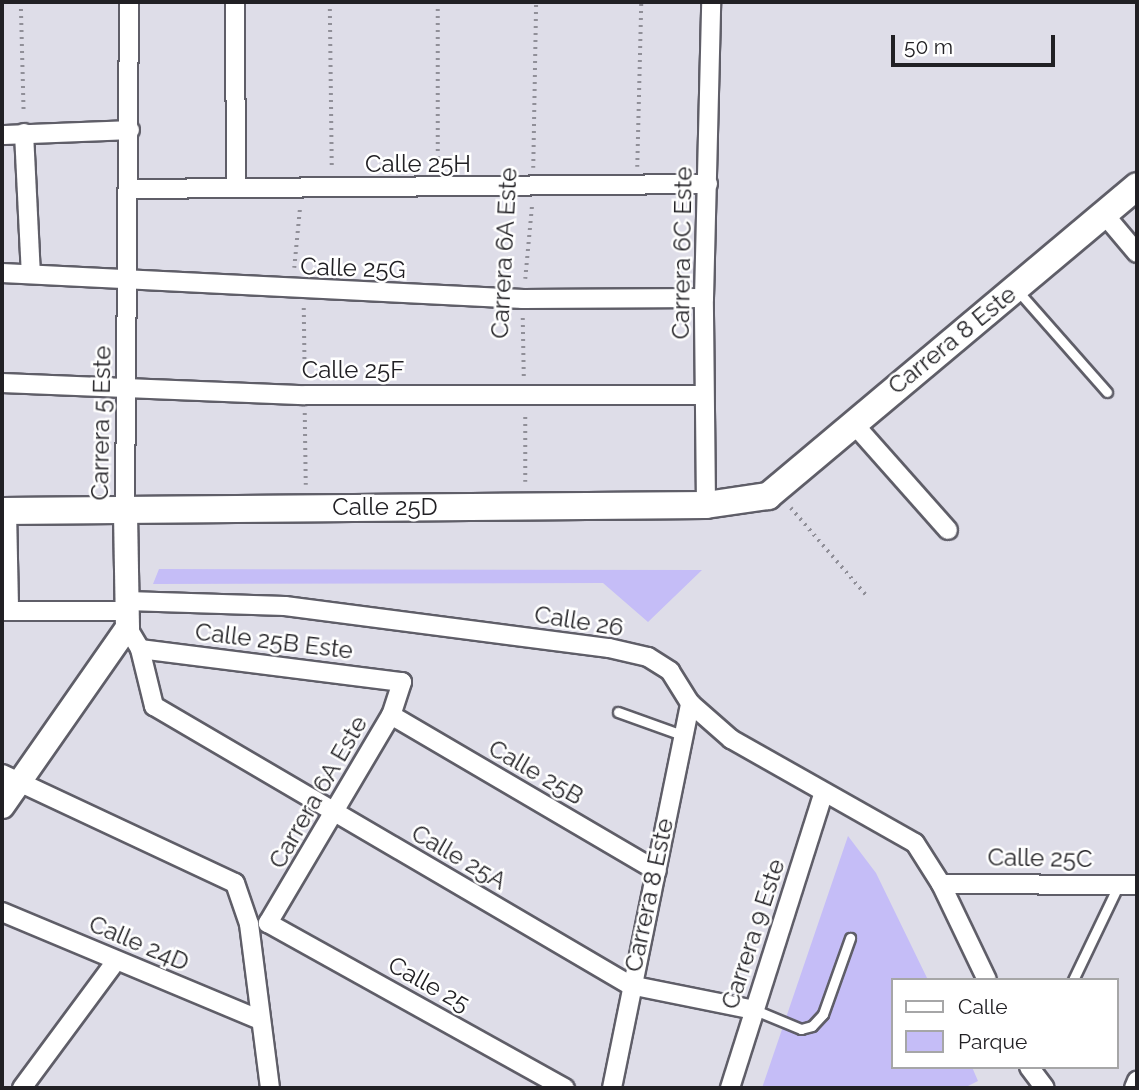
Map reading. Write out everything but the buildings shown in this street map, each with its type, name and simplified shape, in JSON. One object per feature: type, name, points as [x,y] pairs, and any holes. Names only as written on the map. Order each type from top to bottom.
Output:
[{"type":"main road","name":"Carrera 8 Este","points":[[772,493],[1137,186]]},
{"type":"main road","name":"Calle 25D","points":[[5,510],[706,505],[772,493]]},
{"type":"street","name":"Carrera 5 Este","points":[[127,613],[125,510],[130,189],[129,2]]},
{"type":"street","points":[[235,2],[236,188]]},
{"type":"street","name":"Carrera 6C Este","points":[[706,505],[704,298],[711,2]]},
{"type":"street","points":[[2,135],[130,130]]},
{"type":"street","points":[[24,134],[31,274]]},
{"type":"street","name":"Calle 25H","points":[[130,189],[533,188],[708,184]]},
{"type":"street","points":[[1104,214],[1137,253]]},
{"type":"street","name":"Calle 25G","points":[[2,273],[129,283],[523,299],[704,298]]},
{"type":"street","name":"Calle 25F","points":[[2,383],[128,384],[305,395],[704,395]]},
{"type":"street","points":[[853,423],[948,530]]},
{"type":"street","points":[[5,510],[5,610],[127,613]]},
{"type":"street","name":"Calle 26","points":[[127,613],[285,606],[609,648],[648,657],[670,671],[690,703],[731,739],[823,795],[915,843],[942,884],[986,978]]},
{"type":"street","points":[[127,613],[140,649]]},
{"type":"street","points":[[2,806],[9,778],[127,613]]},
{"type":"street","name":"Calle 25B Este","points":[[140,649],[402,682]]},
{"type":"street","name":"Calle 25A","points":[[140,649],[154,706],[335,814],[630,985],[754,1010]]},
{"type":"street","name":"Carrera 6A Este","points":[[268,923],[335,814],[391,715],[402,682]]},
{"type":"street","name":"Carrera 8 Este","points":[[612,1088],[630,985],[657,871],[690,703]]},
{"type":"street","name":"Calle 25B","points":[[391,715],[657,871]]},
{"type":"street","points":[[9,778],[235,883],[249,924],[258,1019],[270,1088]]},
{"type":"street","name":"Carrera 9 Este","points":[[730,1088],[823,795]]},
{"type":"street","name":"Calle 25C","points":[[942,884],[1128,884]]},
{"type":"street","name":"Calle 24D","points":[[2,912],[258,1019]]},
{"type":"street","points":[[249,924],[268,923]]},
{"type":"street","name":"Calle 25","points":[[268,923],[565,1088]]},
{"type":"street","points":[[22,1088],[116,961]]},
{"type":"street","points":[[1031,1069],[1045,1088]]},
{"type":"street","points":[[1134,1088],[1137,1081]]},
{"type":"lane","points":[[1015,289],[1107,392]]},
{"type":"lane","points":[[618,712],[682,735]]},
{"type":"lane","points":[[1074,978],[1128,884]]},
{"type":"lane","points":[[754,1010],[802,1029],[812,1026],[823,1014],[850,938]]},
{"type":"path","points":[[21,2],[24,134]]},
{"type":"path","points":[[330,2],[332,189]]},
{"type":"path","points":[[438,2],[438,187]]},
{"type":"path","name":"Carrera 6A Este","points":[[525,506],[523,299],[533,188],[536,2]]},
{"type":"path","points":[[636,187],[641,2]]},
{"type":"path","points":[[301,190],[293,274],[304,291],[307,508]]},
{"type":"path","points":[[772,493],[866,595]]},
{"type":"green space","points":[[159,569],[702,570],[648,622],[603,583],[153,584]]},
{"type":"green space","points":[[848,836],[876,873],[927,978],[890,978],[890,1069],[973,1069],[978,1081],[964,1088],[762,1088]]}]
